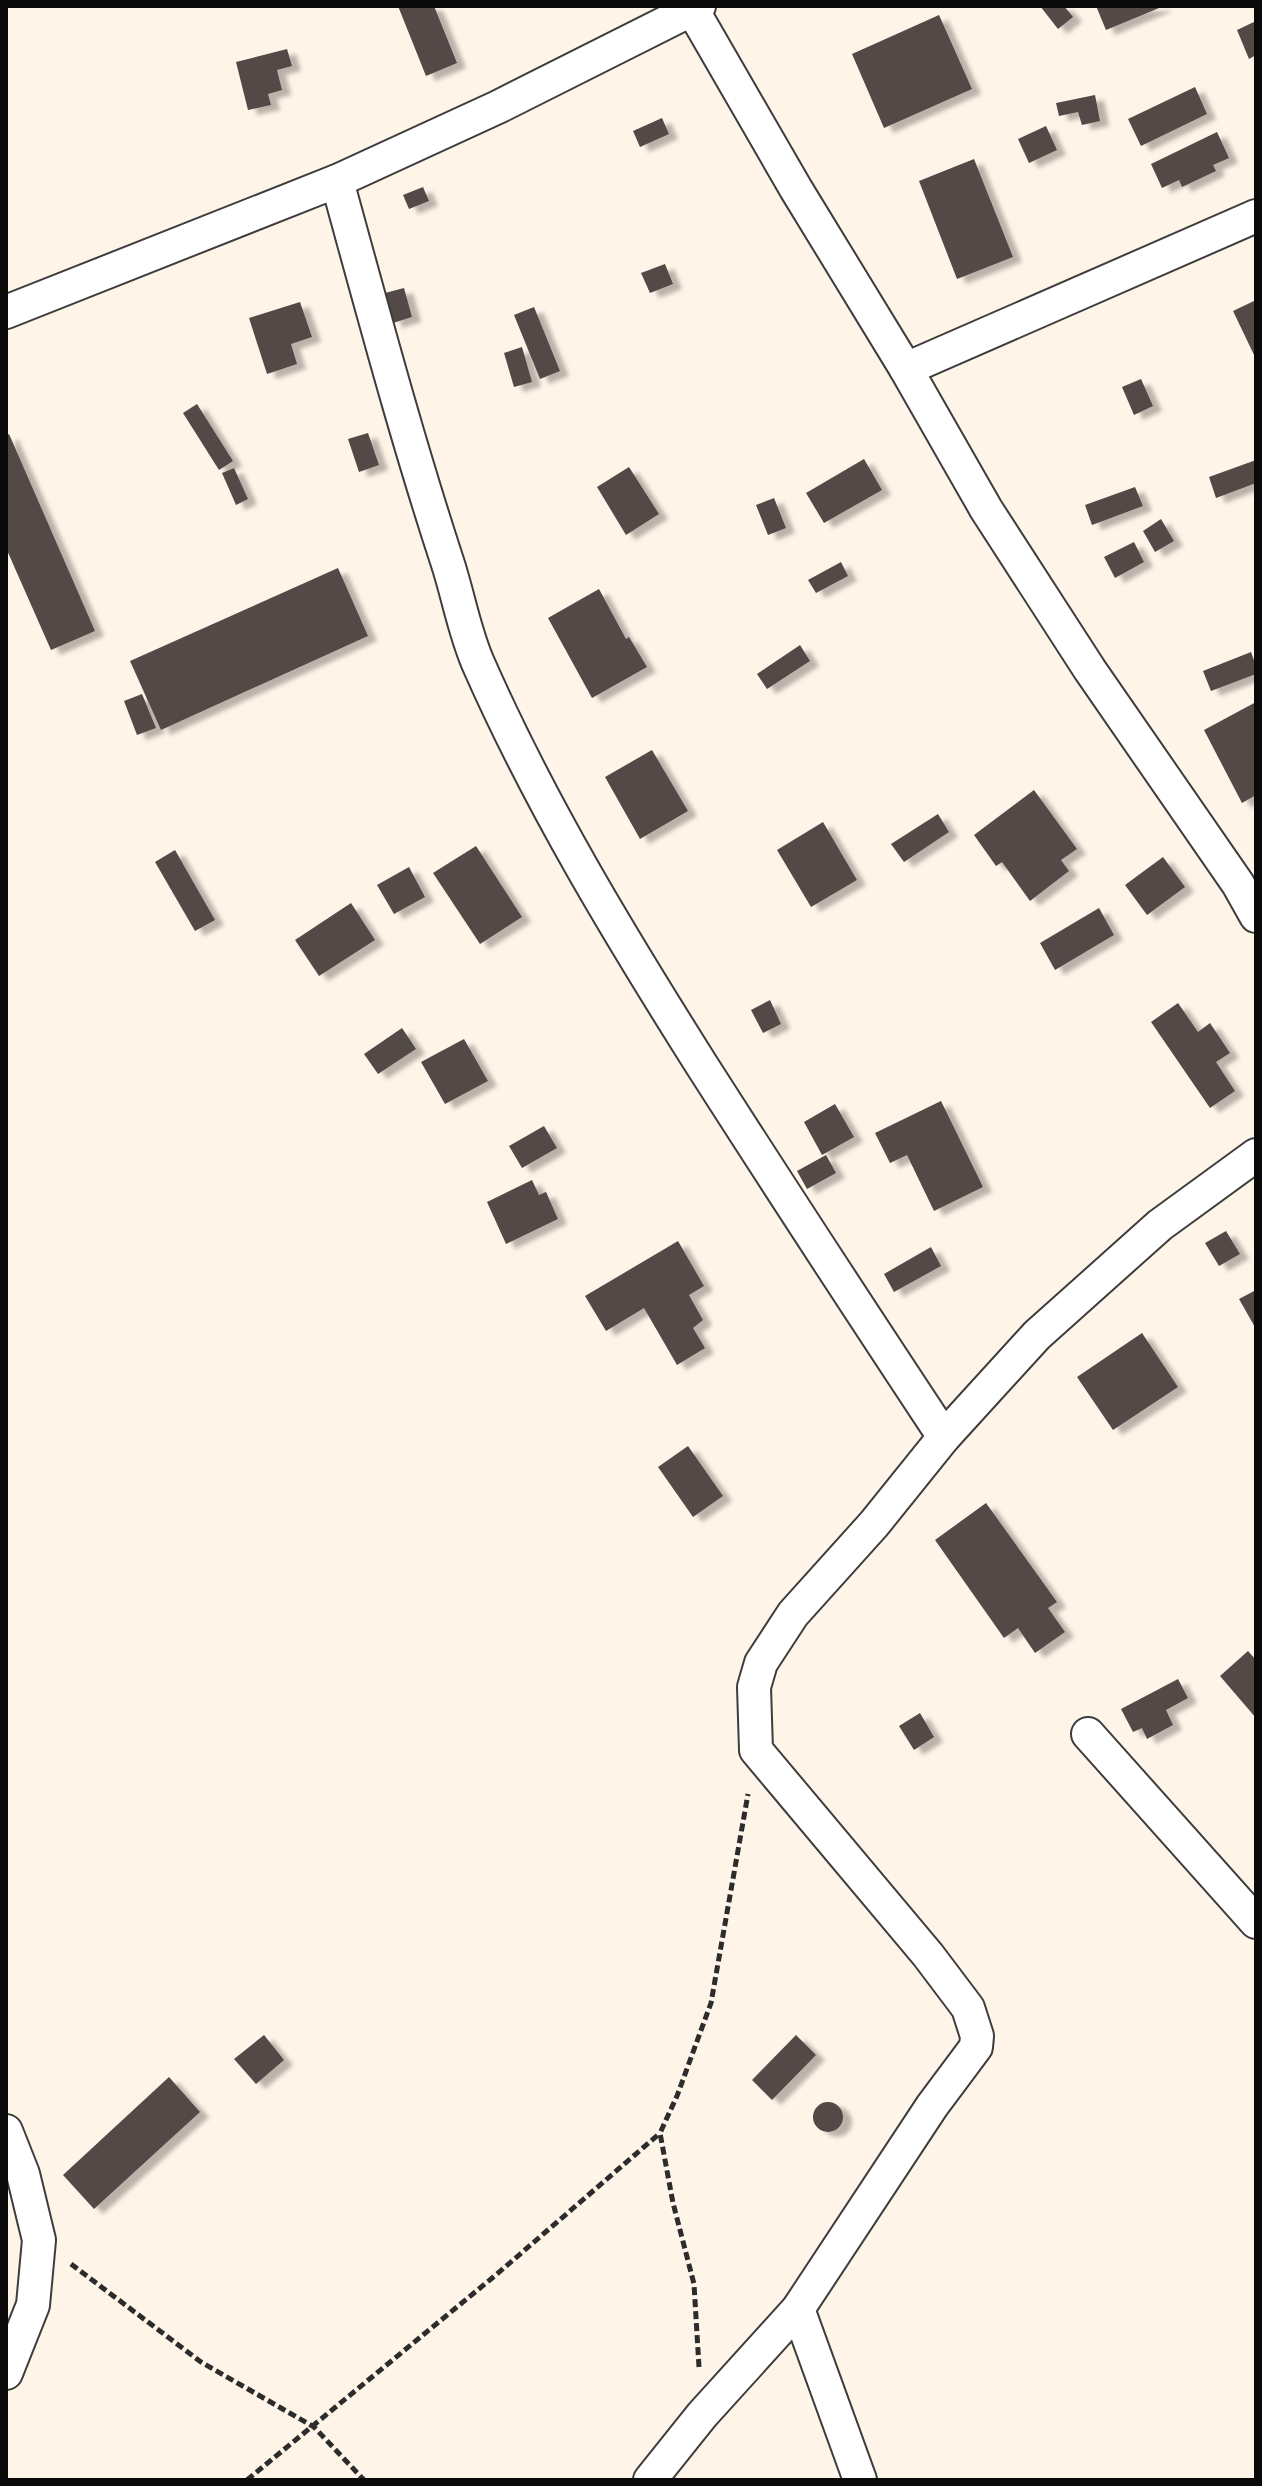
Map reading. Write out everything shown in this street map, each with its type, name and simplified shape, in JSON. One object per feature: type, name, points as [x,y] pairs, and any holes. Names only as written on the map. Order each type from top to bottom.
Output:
[{"type":"street","points":[[6,312],[337,181],[498,107],[695,8],[796,189],[906,369],[986,509],[1090,670],[1247,877],[1256,916]]},
{"type":"street","points":[[337,181],[415,463],[476,658],[528,768],[585,876],[652,985],[786,1197],[944,1437]]},
{"type":"street","points":[[906,369],[1256,216]]},
{"type":"street","points":[[650,2480],[702,2415],[798,2309],[932,2106],[976,2047],[977,2036],[968,2008],[960,1997],[756,1750],[754,1687],[761,1663],[793,1614],[874,1524],[944,1437],[1037,1335],[1160,1225],[1256,1155]]},
{"type":"street","points":[[1088,1734],[1256,1922]]},
{"type":"street","points":[[6,2131],[23,2174],[39,2240],[33,2305],[6,2373]]},
{"type":"street","points":[[798,2309],[860,2480]]},
{"type":"path","points":[[247,2480],[497,2274],[660,2133],[711,2003],[756,1750]]},
{"type":"path","points":[[660,2133],[673,2203],[694,2284],[702,2415]]},
{"type":"path","points":[[39,2240],[201,2362],[314,2427],[364,2480]]},
{"type":"building","points":[[398,6],[434,6],[457,63],[426,76]]},
{"type":"building","points":[[1040,6],[1064,6],[1073,17],[1058,29]]},
{"type":"building","points":[[1096,6],[1164,6],[1106,30]]},
{"type":"building","points":[[939,15],[972,89],[884,128],[852,54]]},
{"type":"building","points":[[1256,21],[1256,55],[1249,59],[1237,30]]},
{"type":"building","points":[[287,49],[292,66],[277,70],[282,90],[268,94],[271,105],[248,110],[236,62]]},
{"type":"building","points":[[1195,87],[1207,114],[1141,146],[1128,119]]},
{"type":"building","points":[[1095,95],[1100,121],[1082,125],[1078,112],[1059,116],[1056,103]]},
{"type":"building","points":[[662,118],[669,134],[640,147],[633,131]]},
{"type":"building","points":[[1046,126],[1057,150],[1029,163],[1018,139]]},
{"type":"building","points":[[1217,132],[1229,158],[1213,165],[1216,171],[1182,187],[1179,180],[1162,188],[1151,164]]},
{"type":"building","points":[[974,159],[1013,257],[957,279],[919,181]]},
{"type":"building","points":[[423,187],[429,201],[409,209],[403,195]]},
{"type":"building","points":[[665,264],[673,284],[650,293],[641,273]]},
{"type":"building","points":[[404,288],[412,317],[393,323],[385,293]]},
{"type":"building","points":[[1256,300],[1256,359],[1233,311]]},
{"type":"building","points":[[300,302],[312,337],[291,344],[297,364],[267,374],[249,318]]},
{"type":"building","points":[[534,307],[560,371],[540,379],[514,315]]},
{"type":"building","points":[[522,347],[532,382],[514,387],[504,353]]},
{"type":"building","points":[[1141,379],[1153,406],[1134,415],[1122,387]]},
{"type":"building","points":[[197,404],[233,461],[219,470],[183,413]]},
{"type":"building","points":[[368,433],[379,465],[359,472],[348,439]]},
{"type":"building","points":[[9,434],[95,631],[51,650],[6,548],[6,436]]},
{"type":"building","points":[[864,459],[882,490],[824,523],[806,493]]},
{"type":"building","points":[[1256,460],[1256,483],[1216,498],[1209,477]]},
{"type":"building","points":[[629,467],[659,514],[626,535],[597,487]]},
{"type":"building","points":[[234,468],[248,499],[236,505],[222,473]]},
{"type":"building","points":[[1135,487],[1143,506],[1092,525],[1085,505]]},
{"type":"building","points":[[774,498],[786,528],[768,535],[756,505]]},
{"type":"building","points":[[1161,519],[1174,541],[1155,552],[1143,531]]},
{"type":"building","points":[[1134,542],[1144,562],[1115,578],[1104,557]]},
{"type":"building","points":[[841,562],[848,576],[816,593],[808,580]]},
{"type":"building","points":[[338,568],[368,636],[161,730],[130,661]]},
{"type":"building","points":[[599,589],[626,639],[629,637],[647,667],[592,698],[548,618]]},
{"type":"building","points":[[800,645],[810,661],[767,689],[757,674]]},
{"type":"building","points":[[1251,652],[1256,674],[1211,691],[1203,671]]},
{"type":"building","points":[[142,694],[156,728],[137,735],[124,701]]},
{"type":"building","points":[[1256,702],[1256,795],[1242,803],[1204,730]]},
{"type":"building","points":[[652,750],[688,811],[640,839],[605,777]]},
{"type":"building","points":[[1034,790],[1077,849],[1061,860],[1069,871],[1030,901],[1002,862],[996,866],[974,835]]},
{"type":"building","points":[[938,814],[949,832],[904,862],[891,844]]},
{"type":"building","points":[[823,822],[857,880],[811,907],[777,850]]},
{"type":"building","points":[[476,846],[522,917],[480,944],[433,873]]},
{"type":"building","points":[[175,850],[215,920],[195,931],[155,862]]},
{"type":"building","points":[[1163,857],[1185,887],[1147,915],[1125,885]]},
{"type":"building","points":[[409,867],[425,897],[394,914],[377,885]]},
{"type":"building","points":[[351,903],[375,940],[319,976],[295,940]]},
{"type":"building","points":[[1099,908],[1114,935],[1055,970],[1040,943]]},
{"type":"building","points":[[770,1000],[781,1024],[763,1033],[751,1010]]},
{"type":"building","points":[[1178,1003],[1198,1032],[1210,1023],[1230,1053],[1216,1062],[1235,1091],[1210,1108],[1151,1022]]},
{"type":"building","points":[[402,1028],[416,1049],[378,1074],[364,1054]]},
{"type":"building","points":[[464,1039],[488,1081],[445,1104],[421,1062]]},
{"type":"building","points":[[941,1101],[983,1187],[934,1211],[907,1155],[890,1163],[875,1133]]},
{"type":"building","points":[[835,1104],[854,1137],[822,1155],[804,1122]]},
{"type":"building","points":[[544,1126],[557,1148],[522,1168],[509,1146]]},
{"type":"building","points":[[826,1155],[836,1173],[807,1189],[797,1171]]},
{"type":"building","points":[[532,1180],[539,1195],[546,1192],[558,1219],[506,1244],[487,1202]]},
{"type":"building","points":[[1226,1231],[1240,1254],[1219,1266],[1205,1243]]},
{"type":"building","points":[[678,1241],[704,1286],[689,1295],[703,1320],[693,1328],[705,1348],[677,1365],[644,1308],[606,1331],[585,1296]]},
{"type":"building","points":[[931,1247],[941,1266],[894,1292],[884,1274]]},
{"type":"building","points":[[1256,1290],[1256,1329],[1239,1299]]},
{"type":"building","points":[[1142,1333],[1178,1387],[1113,1430],[1077,1377]]},
{"type":"building","points":[[688,1446],[723,1496],[693,1517],[658,1467]]},
{"type":"building","points":[[986,1503],[1057,1602],[1048,1608],[1065,1632],[1035,1653],[1018,1628],[1004,1638],[935,1540]]},
{"type":"building","points":[[1248,1651],[1256,1660],[1256,1718],[1220,1676]]},
{"type":"building","points":[[1178,1679],[1188,1698],[1166,1710],[1173,1725],[1147,1739],[1142,1728],[1133,1732],[1121,1709]]},
{"type":"building","points":[[920,1713],[934,1737],[914,1750],[899,1726]]},
{"type":"building","points":[[264,2035],[284,2060],[256,2084],[234,2059]]},
{"type":"building","points":[[796,2035],[816,2055],[772,2100],[752,2080]]},
{"type":"building","points":[[169,2077],[200,2112],[94,2209],[63,2175]]},
{"type":"building","points":[[828,2102],[834,2103],[842,2111],[842,2123],[834,2131],[828,2132],[822,2131],[814,2123],[813,2117],[814,2111],[822,2103]]}]
